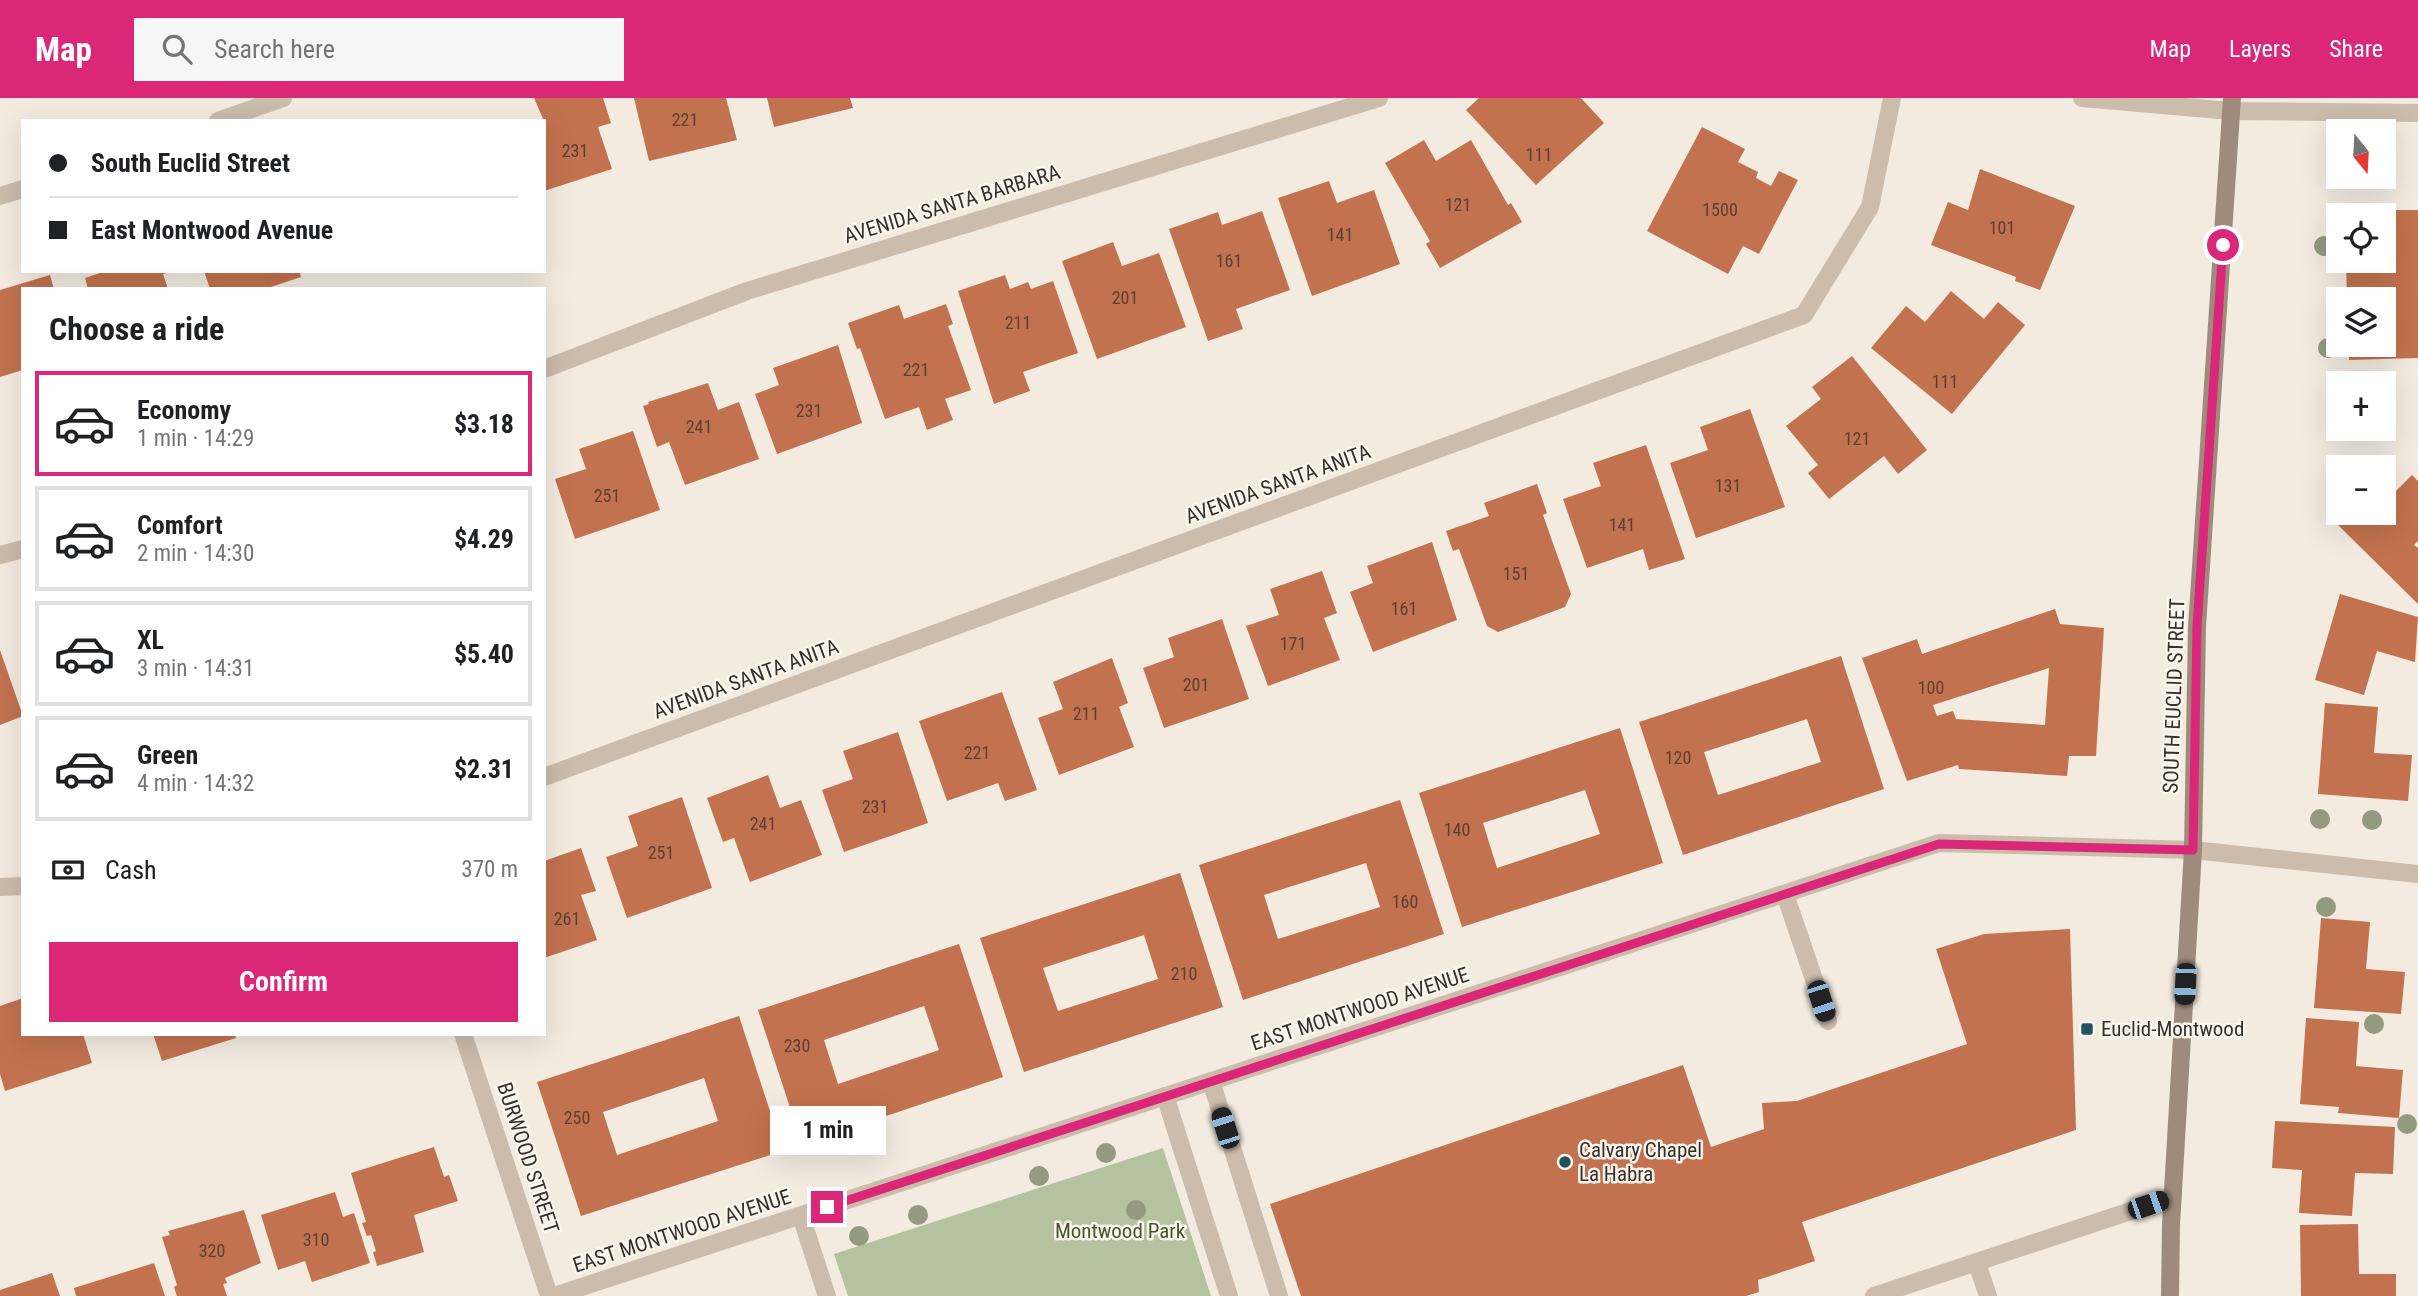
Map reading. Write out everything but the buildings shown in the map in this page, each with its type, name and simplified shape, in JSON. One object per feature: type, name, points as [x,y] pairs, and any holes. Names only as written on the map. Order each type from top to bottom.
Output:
[{"type":"main road","name":"SOUTH EUCLID STREET","points":[[2170,1296],[2173,1197],[2193,850],[2197,627],[2231,105]]},
{"type":"street","points":[[224,119],[283,98]]},
{"type":"street","name":"AVENIDA SANTA BARBARA","points":[[546,368],[747,290],[1379,98]]},
{"type":"street","name":"AVENIDA SANTA ANITA","points":[[546,776],[1804,315],[1870,207],[1892,98]]},
{"type":"street","points":[[2082,98],[2418,113]]},
{"type":"street","points":[[0,197],[21,189]]},
{"type":"street","points":[[0,555],[21,549]]},
{"type":"street","name":"EAST MONTWOOD AVENUE","points":[[552,1296],[1939,844],[2193,850],[2418,874]]},
{"type":"street","points":[[0,887],[21,886]]},
{"type":"street","points":[[1785,894],[1828,1021]]},
{"type":"street","name":"BURWOOD STREET","points":[[464,1036],[552,1296]]},
{"type":"street","points":[[1210,1082],[1279,1296]]},
{"type":"street","points":[[1165,1096],[1228,1296]]},
{"type":"street","points":[[1874,1296],[2173,1197]]},
{"type":"street","points":[[801,1216],[827,1296]]},
{"type":"street","points":[[1977,1263],[1988,1296]]},
{"type":"green space","name":"Montwood Park","points":[[1163,1148],[1211,1296],[848,1296],[834,1254]]},
{"type":"place","name":"Euclid-Montwood","points":[[2087,1029]]},
{"type":"place","name":"Calvary Chapel La Habra","points":[[1565,1162]]},
{"type":"route","points":[[827,1207],[1939,844],[2193,850],[2197,627],[2223,245]]}]
